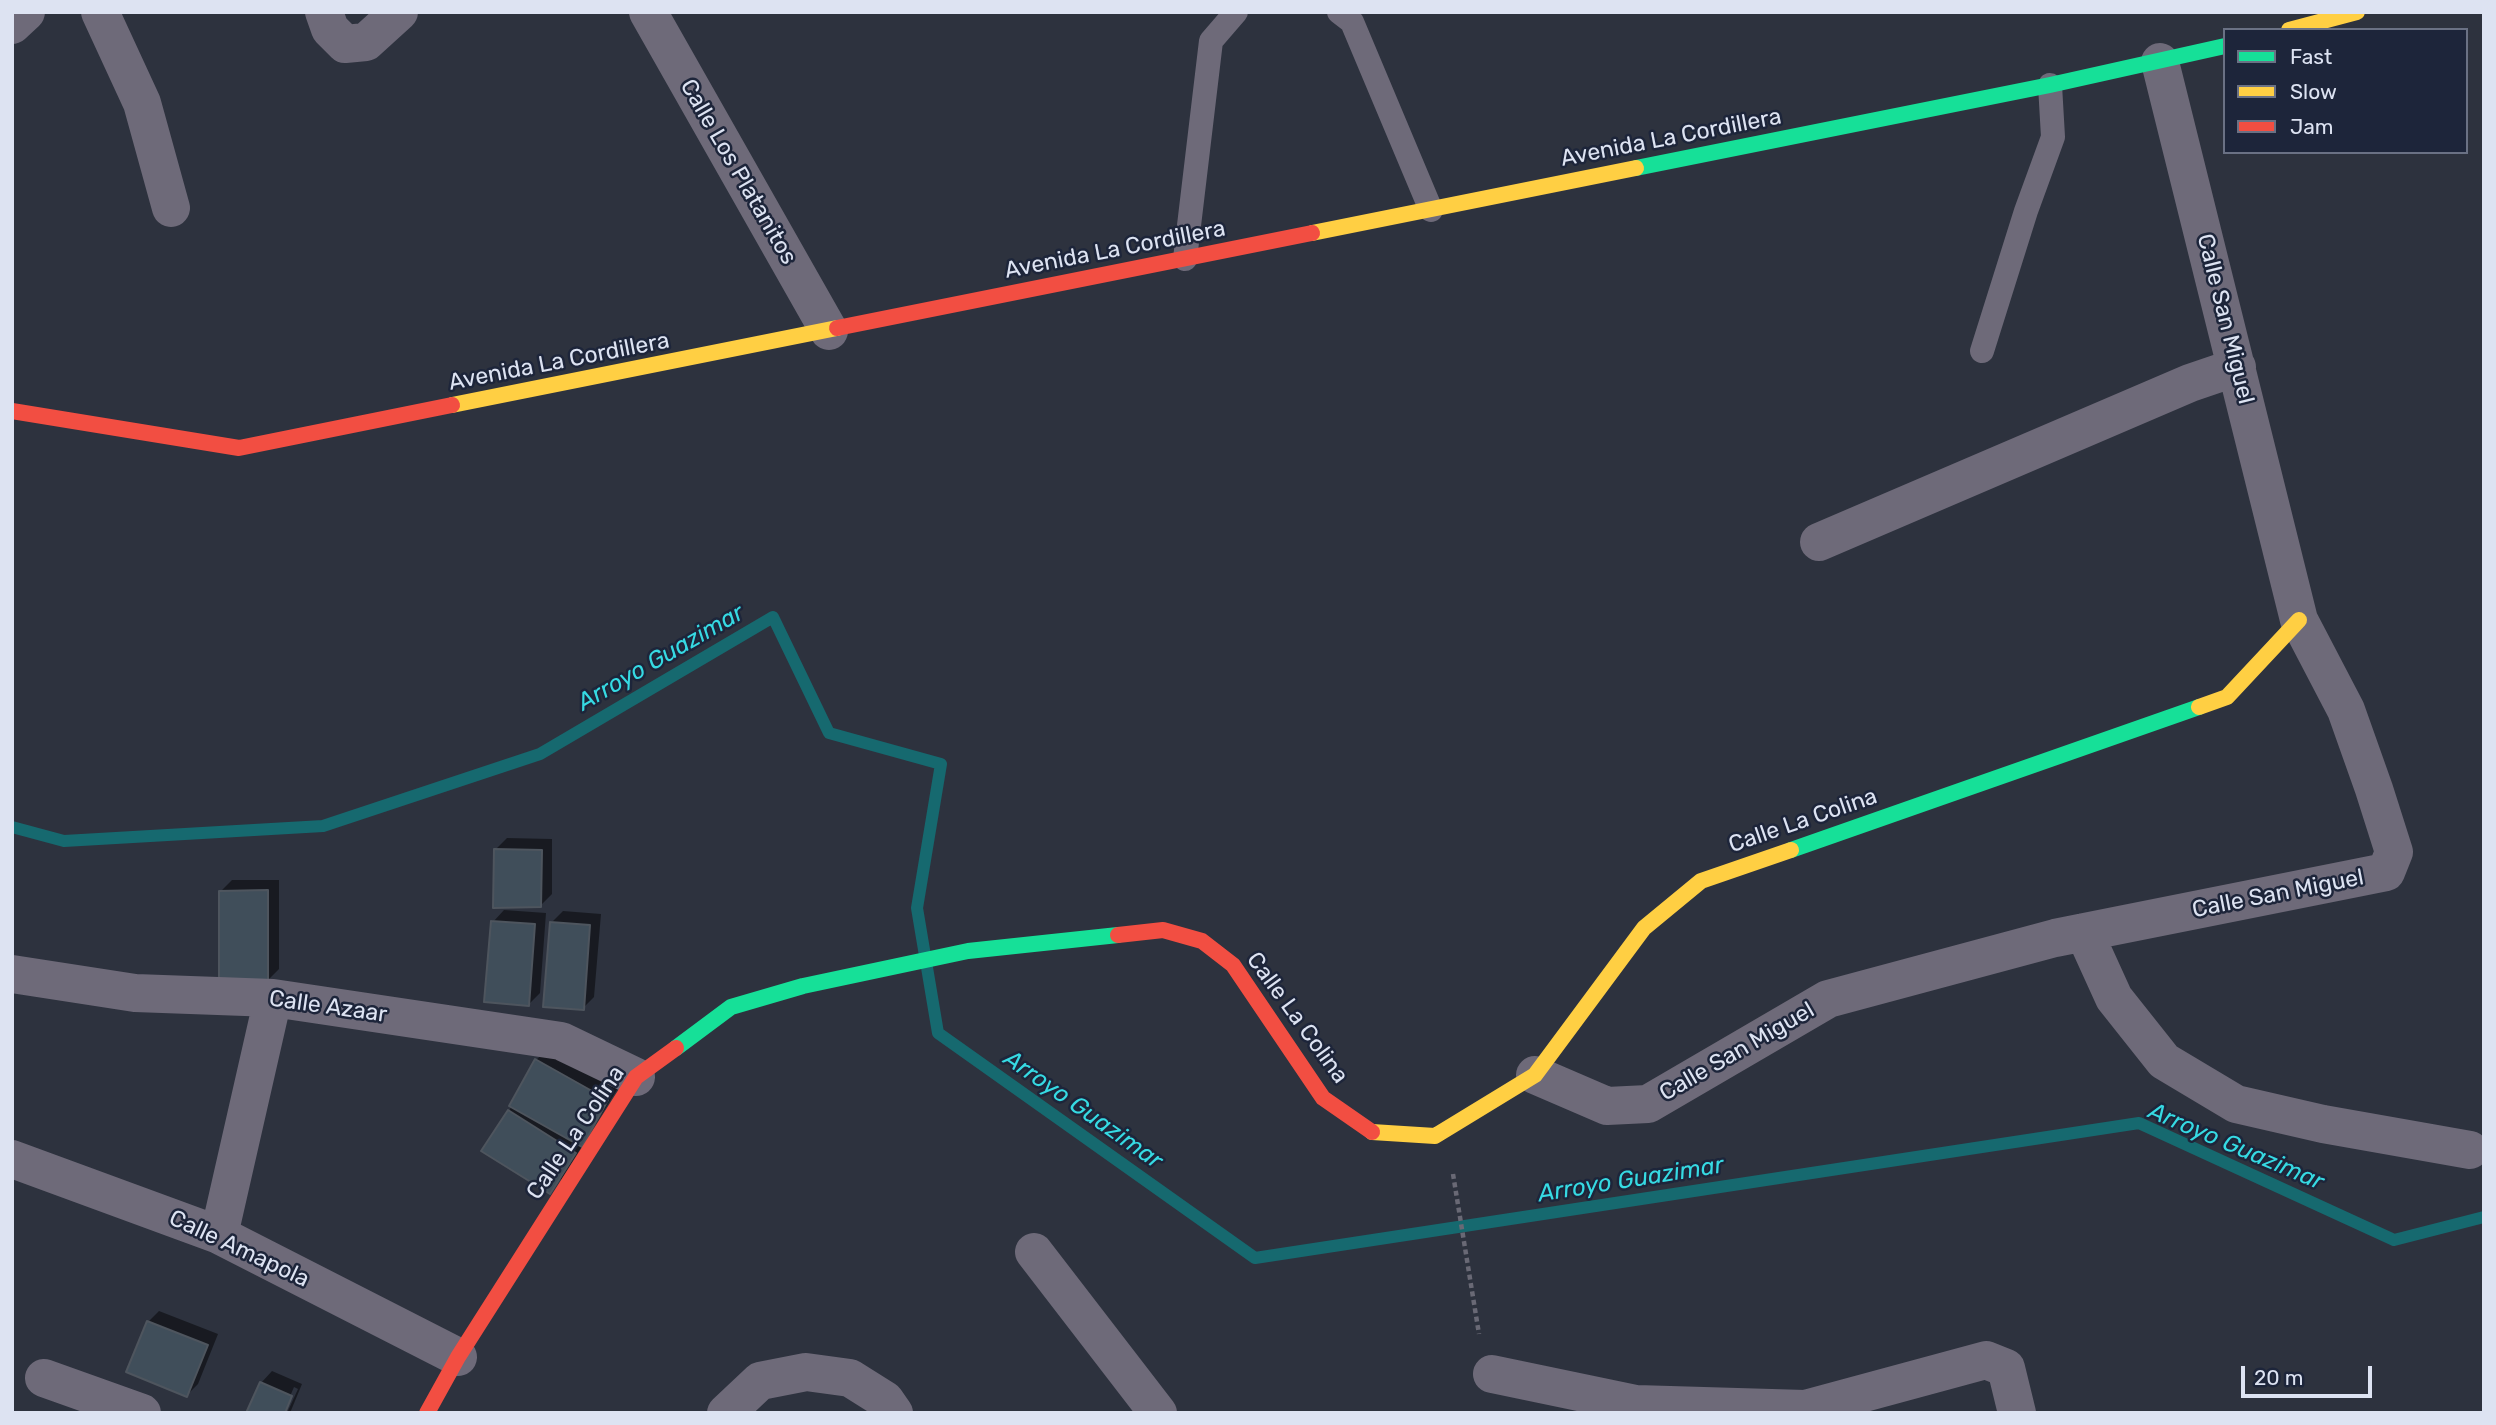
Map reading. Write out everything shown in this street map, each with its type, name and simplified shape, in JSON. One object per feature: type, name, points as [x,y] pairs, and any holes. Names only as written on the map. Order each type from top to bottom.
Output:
[{"type":"street","points":[[12,25],[26,12]]},
{"type":"street","points":[[100,12],[142,103],[171,208]]},
{"type":"street","points":[[324,12],[330,29],[345,44],[366,42],[399,12]]},
{"type":"street","name":"Calle Los Platanitos","points":[[648,12],[829,331]]},
{"type":"street","points":[[2296,28],[2357,12]]},
{"type":"street","name":"Avenida La Cordillera","points":[[12,411],[239,449],[2050,85],[2223,46]]},
{"type":"street","name":"Calle San Miguel","points":[[1535,1075],[1607,1106],[1648,1104],[1829,999],[2084,932],[2386,872],[2394,852],[2369,776],[2346,710],[2299,621],[2161,62]]},
{"type":"street","points":[[1819,542],[2190,383],[2237,367]]},
{"type":"street","name":"Calle La Colina","points":[[427,1413],[458,1357],[636,1077],[732,1007],[803,986],[968,951],[1163,930],[1202,941],[1233,965],[1323,1098],[1374,1134],[1435,1136],[1535,1075],[1644,928],[1701,881],[2227,697],[2299,621]]},
{"type":"street","points":[[2084,932],[2115,998],[2164,1061],[2236,1104],[2323,1124],[2470,1150]]},
{"type":"street","name":"Calle Azaar","points":[[12,974],[135,993],[273,998],[561,1041],[636,1077]]},
{"type":"street","points":[[219,1235],[273,998]]},
{"type":"street","name":"Calle Amapola","points":[[12,1159],[219,1235],[458,1357]]},
{"type":"street","points":[[1034,1252],[1158,1413]]},
{"type":"street","points":[[1492,1374],[1636,1404],[1805,1409],[1986,1360],[2006,1368],[2017,1413]]},
{"type":"street","points":[[726,1413],[760,1381],[806,1372],[850,1378],[885,1400],[894,1413]]},
{"type":"street","points":[[44,1378],[142,1413]]},
{"type":"lane","points":[[1185,259],[1212,41],[1236,12]]},
{"type":"lane","points":[[1339,12],[1352,22],[1431,210]]},
{"type":"lane","points":[[1982,351],[2026,211],[2053,137],[2050,85]]},
{"type":"path","points":[[1461,1222],[1479,1336],[1479,1361],[1481,1367],[1492,1374]]},
{"type":"building","points":[[494,849],[542,850],[541,907],[493,908]]},
{"type":"building","points":[[268,890],[268,982],[219,982],[219,891]]},
{"type":"building","points":[[491,921],[535,924],[529,1006],[484,1002]]},
{"type":"building","points":[[550,922],[590,925],[584,1010],[543,1007]]},
{"type":"building","points":[[535,1059],[608,1100],[582,1147],[509,1106]]},
{"type":"building","points":[[508,1110],[576,1153],[550,1194],[481,1151]]},
{"type":"building","points":[[147,1321],[208,1345],[187,1397],[126,1372]]},
{"type":"building","points":[[260,1382],[292,1396],[285,1413],[246,1413]]},
{"type":"waterway","name":"Arroyo Guazimar","points":[[12,827],[64,841],[323,826],[540,754],[773,617],[829,733],[941,764],[917,908],[938,1033],[1255,1258],[2139,1123],[2394,1240],[2484,1217]]},
{"type":"traffic: fast","points":[[1636,168],[2050,85],[2223,46]]},
{"type":"traffic: fast","points":[[1791,850],[2199,707]]},
{"type":"traffic: fast","points":[[676,1048],[731,1007],[803,986],[968,951],[1118,935]]},
{"type":"traffic: slow","points":[[2297,28],[2357,12]]},
{"type":"traffic: slow","points":[[1312,233],[1636,168]]},
{"type":"traffic: slow","points":[[452,405],[837,328]]},
{"type":"traffic: slow","points":[[2199,707],[2227,697],[2299,620]]},
{"type":"traffic: slow","points":[[1372,1132],[1435,1136],[1535,1075],[1644,928],[1701,881],[1791,850]]},
{"type":"traffic: jam","points":[[837,328],[1312,233]]},
{"type":"traffic: jam","points":[[12,411],[239,448],[452,405]]},
{"type":"traffic: jam","points":[[1118,935],[1163,930],[1202,941],[1233,965],[1323,1098],[1372,1132]]},
{"type":"traffic: jam","points":[[427,1413],[458,1357],[636,1077],[676,1048]]}]
